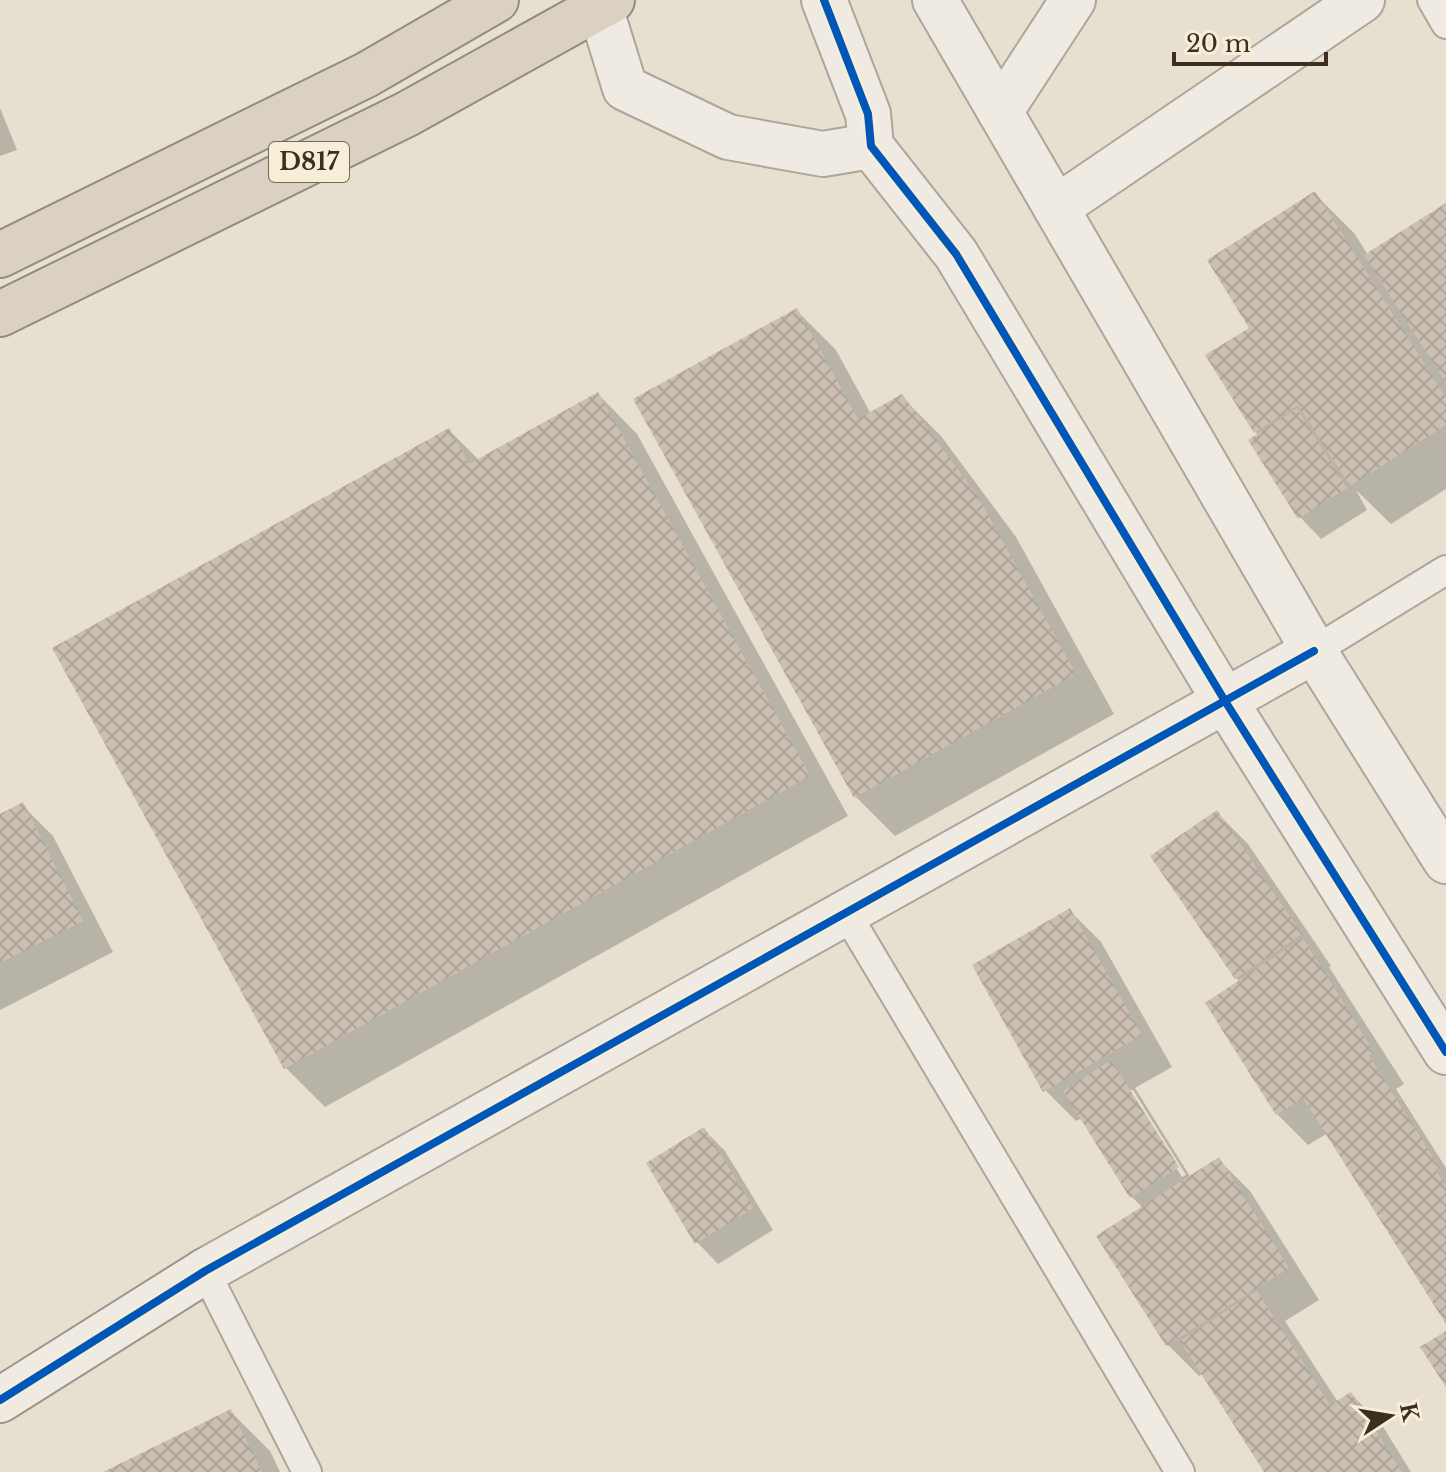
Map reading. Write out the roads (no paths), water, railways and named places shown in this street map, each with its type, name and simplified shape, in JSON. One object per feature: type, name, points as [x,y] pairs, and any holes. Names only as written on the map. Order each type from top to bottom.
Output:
[{"type":"highway","name":"D817","points":[[0,255],[366,75],[496,0]]},
{"type":"highway","name":"D817","points":[[0,314],[407,114],[606,4]]},
{"type":"street","points":[[824,0],[868,114],[871,146],[956,254],[1225,701],[1446,1052]]},
{"type":"street","points":[[935,0],[1314,651],[1446,861]]},
{"type":"street","points":[[1000,112],[1073,0]]},
{"type":"street","points":[[1056,208],[1362,0]]},
{"type":"street","points":[[606,4],[625,88],[728,137],[823,154],[871,146]]},
{"type":"street","points":[[0,1400],[205,1271],[1314,651]]},
{"type":"lane","points":[[1432,0],[1446,24]]},
{"type":"lane","points":[[1314,651],[1446,570]]},
{"type":"lane","points":[[846,913],[1180,1472]]},
{"type":"lane","points":[[205,1271],[307,1472]]}]
